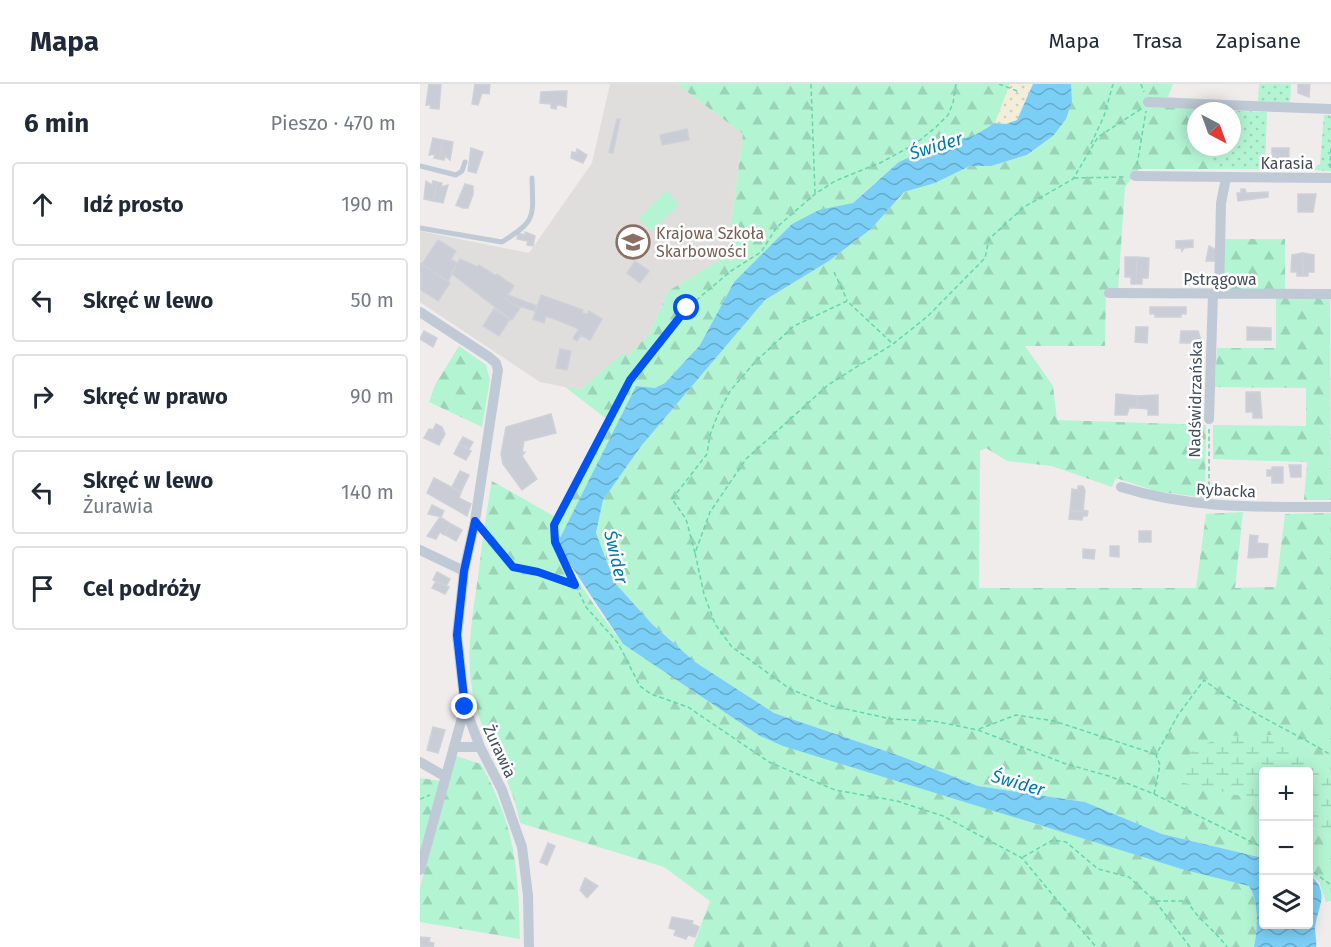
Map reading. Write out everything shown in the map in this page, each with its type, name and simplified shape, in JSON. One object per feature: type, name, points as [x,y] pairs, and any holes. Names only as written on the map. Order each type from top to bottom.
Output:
[{"type":"street","points":[[1148,102],[1331,109]]},
{"type":"street","name":"Karasia","points":[[1135,177],[1330,178]]},
{"type":"street","name":"Nadświdrzańska","points":[[1209,419],[1221,203],[1226,178]]},
{"type":"street","name":"Pstrągowa","points":[[1109,293],[1331,294]]},
{"type":"street","name":"Żurawia","points":[[420,312],[496,363],[497,383],[475,521],[464,571],[457,635],[465,707],[480,747],[502,790],[522,847],[528,895],[529,947]]},
{"type":"street","name":"Rybacka","points":[[1122,487],[1155,498],[1209,506],[1331,507]]},
{"type":"street","points":[[420,550],[464,571]]},
{"type":"street","points":[[420,870],[465,707]]},
{"type":"street","points":[[454,747],[480,747]]},
{"type":"street","points":[[420,762],[446,777]]},
{"type":"lane","points":[[420,166],[456,175],[462,171],[465,162]]},
{"type":"lane","points":[[456,175],[460,183]]},
{"type":"lane","points":[[420,228],[502,242],[528,225],[533,210],[532,178]]},
{"type":"path","points":[[811,84],[815,194]]},
{"type":"path","points":[[956,84],[953,103],[948,115],[915,144],[882,162],[835,181],[815,194],[777,227],[761,252],[731,271],[687,308],[630,380],[554,525],[555,542],[586,608],[618,643],[640,686],[651,694],[688,707],[769,762],[835,790],[897,801],[943,816],[1022,858],[1096,947]]},
{"type":"path","points":[[999,84],[1020,92]]},
{"type":"path","points":[[1073,178],[1104,116],[1113,84]]},
{"type":"path","points":[[1089,148],[1098,137],[1135,116],[1148,102]]},
{"type":"path","points":[[695,553],[710,512],[746,459],[828,385],[893,344],[928,316],[985,258],[989,239],[1024,207],[1073,178],[1135,177],[1148,102]]},
{"type":"path","points":[[1330,178],[1331,146]]},
{"type":"path","points":[[834,272],[847,301],[893,344]]},
{"type":"path","points":[[847,301],[794,326],[755,362],[730,391],[710,435],[707,454],[672,499],[686,519],[704,594],[715,624],[732,646],[790,689],[832,706],[891,719],[933,721],[978,730],[1066,764],[1109,776],[1154,794],[1259,846]]},
{"type":"path","name":"Nadświdrzańska","points":[[1209,419],[1209,506]]},
{"type":"path","points":[[475,521],[513,567],[538,572],[575,585]]},
{"type":"path","points":[[1156,755],[1178,715],[1204,680],[1224,696],[1287,728],[1331,755]]},
{"type":"path","points":[[978,730],[1016,715],[1054,721],[1156,755],[1160,765],[1154,794]]},
{"type":"path","points":[[1022,858],[1053,840],[1066,843],[1098,869],[1129,877],[1155,901],[1190,947]]},
{"type":"path","points":[[1313,872],[1331,885]]},
{"type":"path","points":[[1155,901],[1187,901],[1199,921],[1216,932],[1227,947]]},
{"type":"shaded area","name":"Krajowa Szkoła Skarbowości","points":[[610,84],[677,84],[743,134],[727,256],[668,291],[650,333],[629,355],[622,355],[580,390],[540,382],[420,302],[420,231],[529,253],[592,163]]},
{"type":"green space","points":[[677,84],[1010,84],[995,123],[975,135],[955,142],[878,180],[853,203],[792,224],[734,282],[700,345],[665,383],[655,388],[636,386],[558,542],[588,595],[623,644],[760,736],[1032,823],[1249,886],[1255,899],[1257,915],[1254,947],[693,947],[710,901],[664,867],[520,823],[512,792],[475,704],[470,672],[472,624],[492,481],[559,519],[609,421],[564,386],[580,390],[622,354],[629,355],[650,333],[668,291],[727,256],[743,134]]},
{"type":"green space","points":[[1071,84],[1173,84],[1168,97],[1219,100],[1218,102],[1187,102],[1187,156],[1211,156],[1210,169],[1139,169],[1125,187],[1118,290],[1106,290],[1105,346],[1025,346],[1053,386],[1057,420],[1206,425],[1205,498],[1156,491],[1116,478],[1112,487],[1052,466],[1007,461],[986,448],[980,451],[979,588],[1196,588],[1206,514],[1243,512],[1235,588],[1276,587],[1285,514],[1331,513],[1331,773],[1275,735],[1181,782],[1259,800],[1259,857],[1162,834],[1085,802],[978,786],[903,757],[774,713],[695,662],[652,624],[615,583],[596,533],[603,500],[642,445],[765,300],[829,261],[871,229],[904,192],[935,183],[970,166],[991,166],[1028,155],[1053,136],[1072,101]]},
{"type":"green space","points":[[1259,84],[1291,84],[1290,103],[1258,101]]},
{"type":"green space","points":[[1241,111],[1267,112],[1265,169],[1210,169],[1211,156],[1241,156]]},
{"type":"green space","points":[[1324,115],[1331,115],[1331,171],[1311,170],[1320,164]]},
{"type":"green space","points":[[666,191],[679,205],[651,231],[639,218]]},
{"type":"green space","points":[[1222,239],[1285,239],[1285,290],[1224,290]]},
{"type":"green space","points":[[1276,297],[1330,298],[1331,500],[1304,500],[1307,462],[1213,459],[1213,425],[1306,426],[1306,388],[1215,387],[1217,348],[1276,348]]},
{"type":"green space","points":[[459,346],[486,365],[490,380],[482,427],[429,402],[435,385]]},
{"type":"green space","points":[[1276,735],[1331,773],[1331,837],[1313,827],[1313,767],[1259,767],[1259,800],[1180,782],[1190,753],[1221,736]]},
{"type":"green space","points":[[456,756],[481,764],[502,809],[516,869],[520,939],[420,922],[420,887]]},
{"type":"green space","points":[[420,778],[441,781],[420,853]]},
{"type":"green space","points":[[1313,828],[1331,837],[1331,901],[1326,902],[1319,881],[1313,877]]},
{"type":"sand","points":[[1010,84],[1033,84],[1033,88],[1017,120],[1006,124],[995,123]]},
{"type":"water","points":[[1033,84],[1071,84],[1072,101],[1066,119],[1053,136],[1027,155],[991,166],[970,166],[935,183],[904,192],[871,229],[829,261],[765,300],[642,445],[603,500],[596,533],[615,583],[652,624],[695,662],[774,713],[903,757],[978,786],[1085,802],[1162,834],[1259,857],[1259,929],[1313,929],[1313,878],[1320,887],[1321,893],[1315,928],[1316,947],[1254,947],[1257,915],[1255,899],[1249,886],[1185,870],[783,746],[760,736],[623,644],[564,555],[558,542],[636,386],[655,388],[665,383],[700,345],[734,282],[792,224],[819,210],[853,203],[899,162],[925,150],[975,135],[995,123],[1006,124],[1017,120]]},
{"type":"building","points":[[429,84],[441,84],[439,109],[426,105]]},
{"type":"building","points":[[475,84],[490,84],[489,94],[482,93],[478,105],[472,104]]},
{"type":"building","points":[[1298,84],[1310,84],[1309,97],[1298,93]]},
{"type":"building","points":[[567,91],[566,107],[557,104],[556,109],[551,108],[551,104],[540,103],[541,92]]},
{"type":"building","points":[[617,119],[620,119],[613,153],[609,152]]},
{"type":"building","points":[[687,129],[689,140],[662,145],[660,135]]},
{"type":"building","points":[[433,138],[443,140],[439,159],[434,158],[435,154],[429,155]]},
{"type":"building","points":[[443,140],[453,142],[450,160],[445,156],[444,160],[439,159]]},
{"type":"building","points":[[471,148],[483,152],[476,173],[468,171]]},
{"type":"building","points":[[1272,148],[1289,148],[1289,161],[1272,159]]},
{"type":"building","points":[[577,149],[587,155],[583,163],[571,158],[572,152],[576,153]]},
{"type":"building","points":[[426,181],[432,185],[433,181],[437,182],[433,201],[424,199]]},
{"type":"building","points":[[437,182],[442,183],[441,187],[448,185],[443,203],[433,201]]},
{"type":"building","points":[[465,184],[473,186],[468,208],[456,205]]},
{"type":"building","points":[[1241,189],[1245,189],[1246,193],[1268,192],[1268,197],[1238,201],[1237,193],[1241,193]]},
{"type":"building","points":[[1298,194],[1316,194],[1313,212],[1298,212]]},
{"type":"building","points":[[525,232],[535,236],[533,246],[527,245],[528,241],[517,239],[518,233],[525,235]]},
{"type":"building","points":[[438,240],[456,251],[451,259],[457,263],[448,282],[422,264]]},
{"type":"building","points":[[1193,240],[1193,247],[1184,248],[1182,251],[1181,248],[1176,248],[1176,241]]},
{"type":"building","points":[[1209,246],[1216,250],[1216,261],[1206,261]]},
{"type":"building","points":[[1303,253],[1314,255],[1314,272],[1308,272],[1308,276],[1303,276]]},
{"type":"building","points":[[1303,253],[1303,276],[1297,276],[1297,272],[1291,272],[1292,255]]},
{"type":"building","points":[[1125,257],[1137,257],[1136,284],[1131,284],[1131,277],[1125,277]]},
{"type":"building","points":[[1137,257],[1149,258],[1148,278],[1142,278],[1142,284],[1136,284]]},
{"type":"building","points":[[460,259],[478,267],[479,265],[496,276],[497,274],[514,286],[505,299],[520,308],[512,320],[451,273]]},
{"type":"building","points":[[635,261],[649,271],[640,283],[627,273]]},
{"type":"building","points":[[420,263],[450,283],[438,301],[420,289]]},
{"type":"building","points":[[508,295],[537,306],[535,311],[513,304],[505,299]]},
{"type":"building","points":[[541,295],[583,310],[582,313],[587,314],[589,311],[602,319],[590,340],[581,335],[577,341],[573,338],[579,329],[557,320],[546,316],[544,323],[533,319]]},
{"type":"building","points":[[1150,307],[1186,307],[1186,314],[1181,314],[1181,317],[1155,317],[1155,314],[1150,314]]},
{"type":"building","points":[[494,309],[510,319],[499,336],[483,326]]},
{"type":"building","points":[[1136,327],[1148,327],[1147,343],[1135,342]]},
{"type":"building","points":[[1247,327],[1271,328],[1271,340],[1247,340]]},
{"type":"building","points":[[424,331],[437,338],[433,347],[420,339]]},
{"type":"building","points":[[1181,331],[1198,331],[1202,343],[1180,343]]},
{"type":"building","points":[[560,349],[571,351],[567,370],[556,368]]},
{"type":"building","points":[[1246,392],[1260,392],[1262,418],[1253,418],[1253,412],[1246,412]]},
{"type":"building","points":[[1116,394],[1137,396],[1137,408],[1129,408],[1127,415],[1115,415]]},
{"type":"building","points":[[1158,395],[1158,415],[1148,415],[1148,409],[1137,408],[1137,396]]},
{"type":"building","points":[[551,414],[556,433],[524,441],[522,452],[525,452],[522,456],[537,479],[522,490],[503,464],[501,454],[506,427]]},
{"type":"building","points":[[436,424],[442,427],[445,434],[439,445],[424,438],[429,429],[433,430]]},
{"type":"building","points":[[463,437],[473,442],[469,449],[459,444]]},
{"type":"building","points":[[459,444],[471,451],[466,460],[454,454]]},
{"type":"building","points":[[1289,465],[1301,465],[1301,477],[1291,477]]},
{"type":"building","points":[[1272,467],[1283,467],[1283,483],[1272,483],[1272,476],[1267,476],[1267,470],[1272,470]]},
{"type":"building","points":[[460,471],[469,475],[461,492],[452,487]]},
{"type":"building","points":[[434,478],[461,492],[459,498],[471,504],[467,516],[427,493]]},
{"type":"building","points":[[1078,486],[1083,486],[1085,490],[1083,512],[1070,511],[1072,489],[1078,490]]},
{"type":"building","points":[[432,505],[444,511],[441,517],[428,514]]},
{"type":"building","points":[[1070,511],[1088,511],[1087,516],[1083,516],[1082,520],[1069,519]]},
{"type":"building","points":[[440,517],[451,524],[444,535],[440,532],[436,539],[427,536]]},
{"type":"building","points":[[451,524],[462,530],[456,541],[444,534]]},
{"type":"building","points":[[1139,531],[1151,531],[1151,542],[1139,542]]},
{"type":"building","points":[[1250,535],[1258,536],[1257,543],[1268,544],[1267,557],[1248,558]]},
{"type":"building","points":[[1110,546],[1119,546],[1119,557],[1110,556]]},
{"type":"building","points":[[1083,549],[1095,550],[1094,559],[1083,558]]},
{"type":"building","points":[[437,572],[450,579],[446,586],[433,580]]},
{"type":"building","points":[[436,581],[449,587],[445,594],[432,588]]},
{"type":"building","points":[[433,727],[445,730],[438,753],[427,750]]},
{"type":"building","points":[[548,843],[555,846],[547,865],[540,862]]},
{"type":"building","points":[[585,878],[598,886],[587,898],[580,890]]},
{"type":"building","points":[[672,917],[693,921],[692,924],[699,927],[695,937],[688,935],[686,939],[674,935],[676,930],[669,928]]},
{"type":"building","points":[[420,937],[430,938],[429,942],[434,943],[433,947],[420,947]]},
{"type":"place","name":"Krajowa Szkoła Skarbowości","points":[[633,242]]},
{"type":"route","points":[[465,707],[457,635],[464,571],[475,521],[513,567],[528,569],[575,585],[555,542],[554,525],[630,380],[650,358],[658,343],[687,308]]},
{"type":"water label","name":"Świder","points":[[936,146]]},
{"type":"water label","name":"Świder","points":[[616,557]]},
{"type":"water label","name":"Świder","points":[[1018,783]]}]
